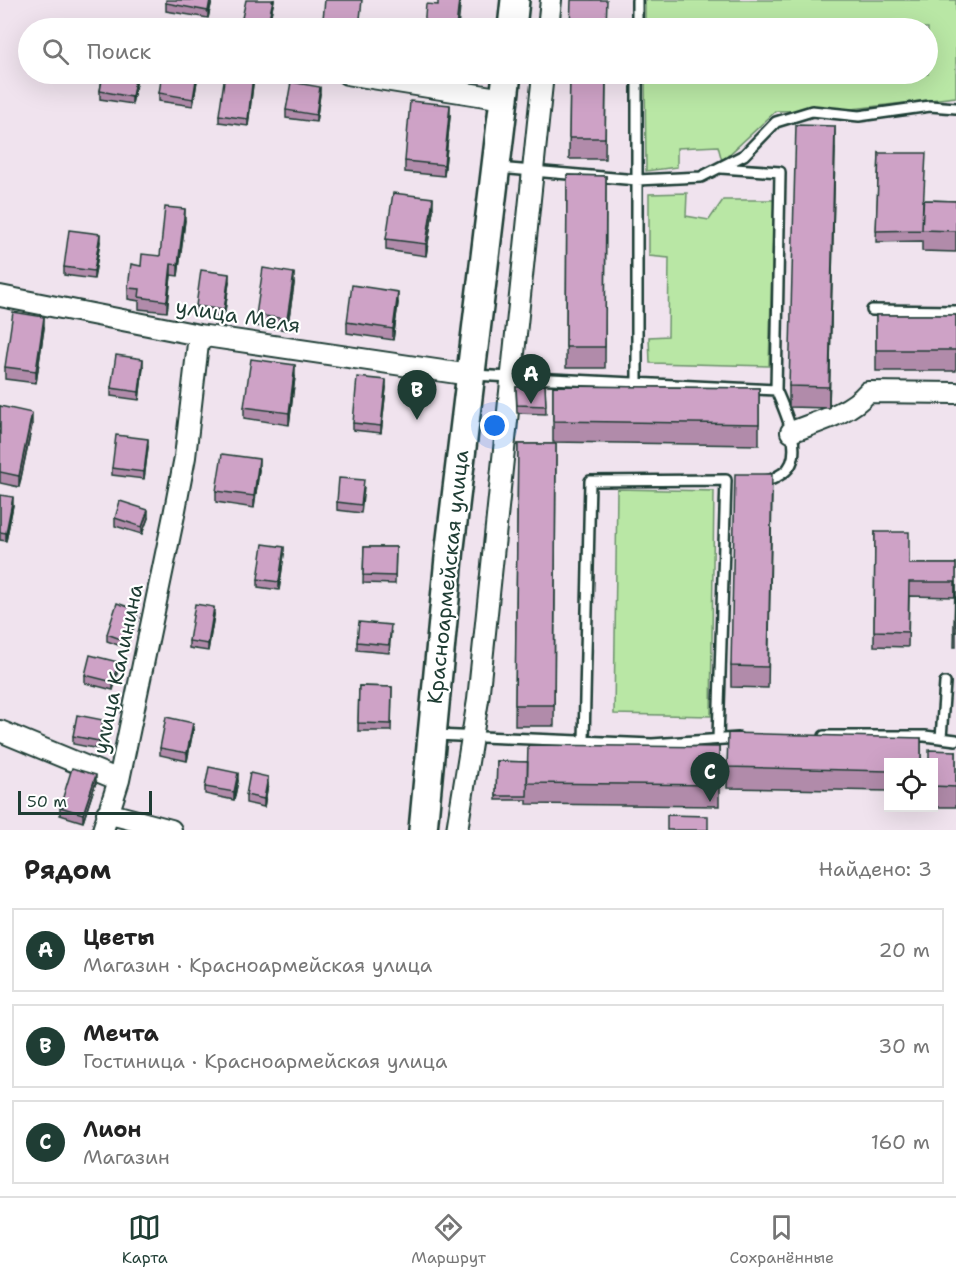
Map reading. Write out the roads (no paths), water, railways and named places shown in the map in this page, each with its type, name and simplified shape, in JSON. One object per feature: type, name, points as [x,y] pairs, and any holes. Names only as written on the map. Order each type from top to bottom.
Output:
[{"type":"street","points":[[513,18],[515,0]]},
{"type":"street","points":[[549,18],[551,0]]},
{"type":"street","points":[[478,84],[505,86]]},
{"type":"street","points":[[457,830],[478,700],[542,84]]},
{"type":"street","name":"Красноармейская улица","points":[[423,830],[450,547],[505,86]]},
{"type":"street","name":"улица Меля","points":[[0,296],[199,335],[470,375]]},
{"type":"street","name":"улица Калинина","points":[[105,821],[119,780],[174,515],[185,456],[199,335]]},
{"type":"street","points":[[791,432],[860,402],[868,392],[956,393]]},
{"type":"street","points":[[0,731],[119,780]]},
{"type":"street","points":[[105,821],[171,830]]},
{"type":"lane","points":[[637,18],[638,0]]},
{"type":"lane","points":[[637,84],[638,383]]},
{"type":"lane","points":[[495,167],[636,180],[701,177],[744,155],[776,122],[812,111],[859,116],[930,105],[956,108]]},
{"type":"lane","points":[[718,168],[780,172],[776,390],[789,419],[795,453],[788,470],[771,481],[748,481]]},
{"type":"lane","points":[[872,310],[956,311]]},
{"type":"lane","points":[[470,375],[776,390]]},
{"type":"lane","points":[[718,739],[726,480]]},
{"type":"lane","points":[[584,741],[590,481],[737,480]]},
{"type":"lane","points":[[941,738],[945,683]]},
{"type":"lane","points":[[432,735],[652,744],[752,737]]},
{"type":"lane","points":[[811,736],[925,736],[956,740]]},
{"type":"place","name":"Цветы","points":[[531,404]]},
{"type":"place","name":"Мечта","points":[[417,420]]},
{"type":"place","name":"Лион","points":[[710,802]]}]
